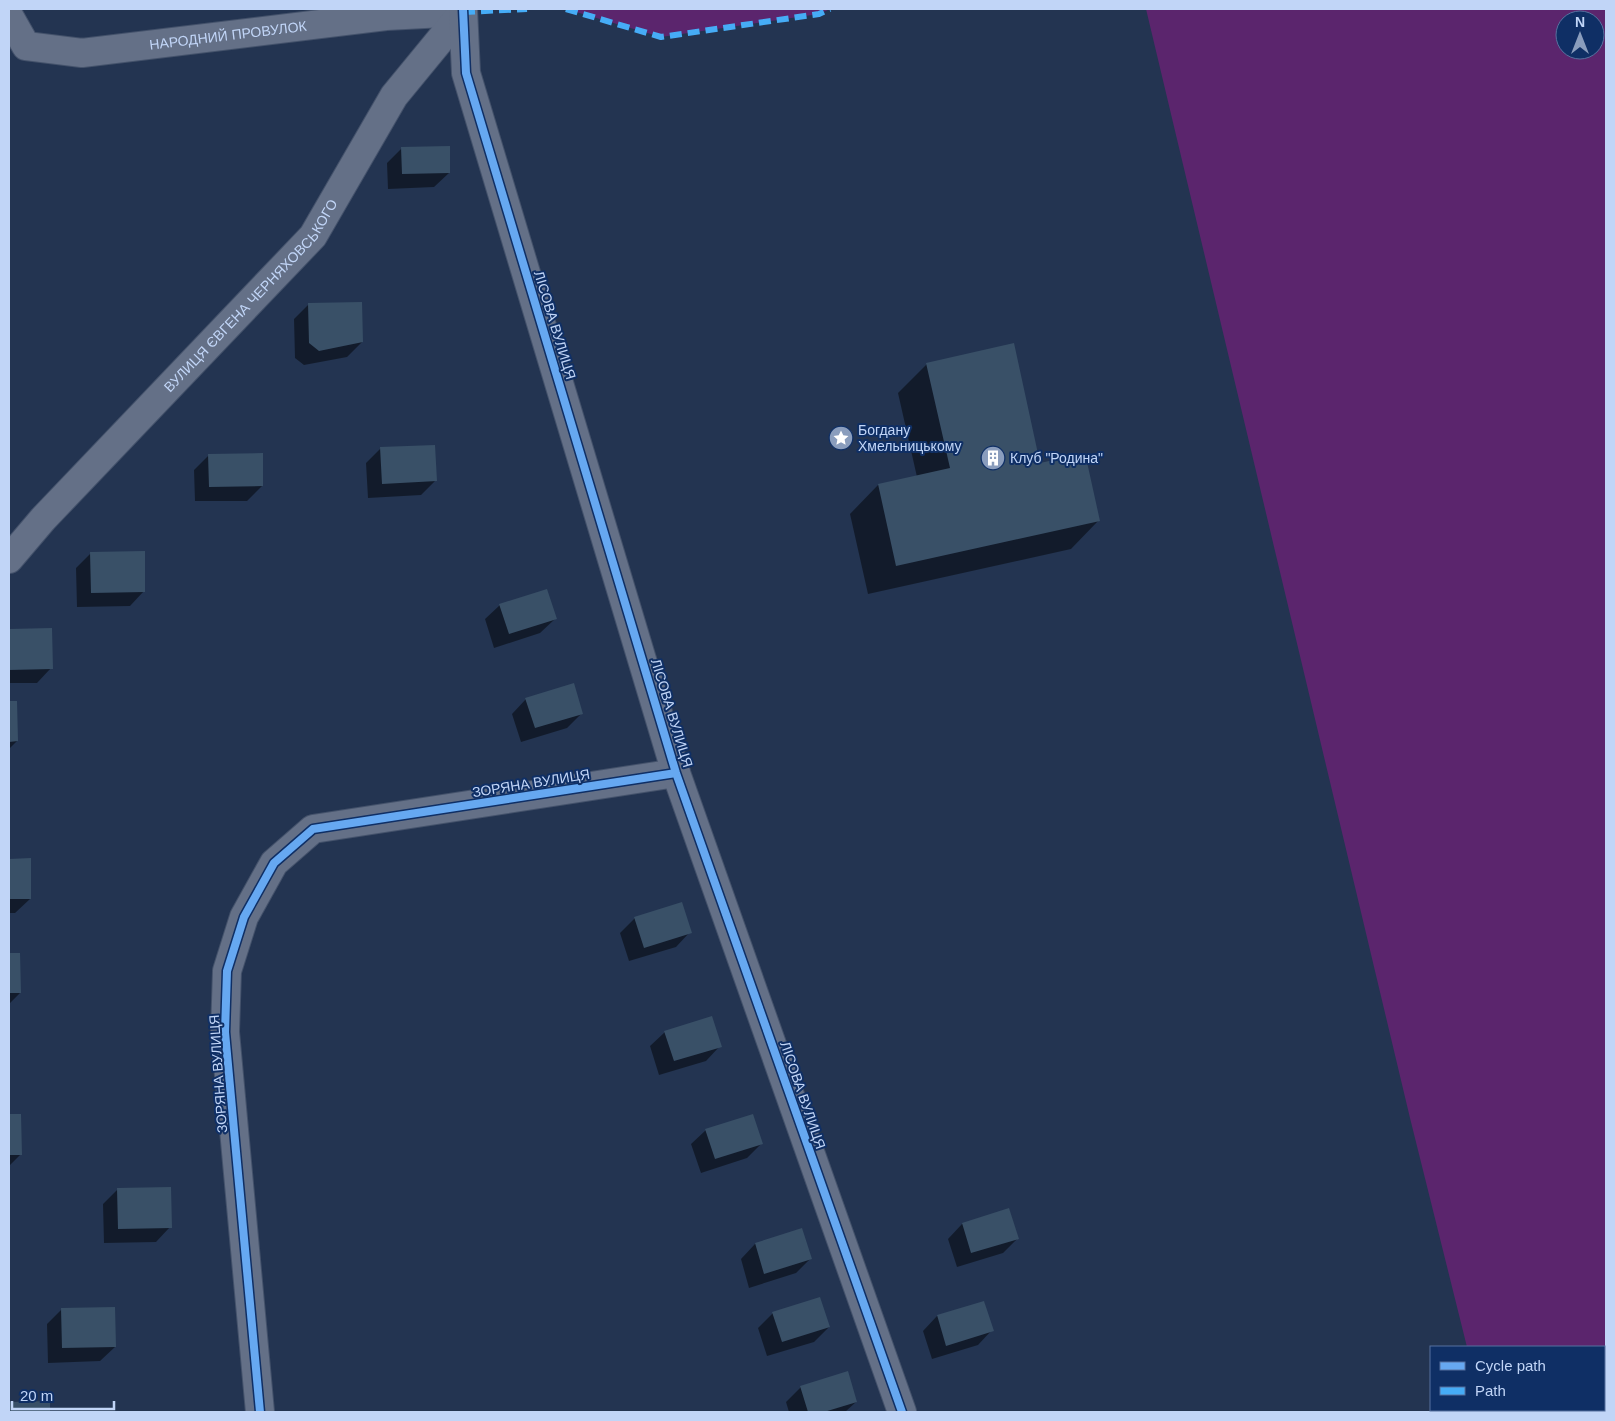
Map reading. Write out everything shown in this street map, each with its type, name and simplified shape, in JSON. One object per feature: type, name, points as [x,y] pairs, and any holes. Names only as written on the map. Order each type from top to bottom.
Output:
[{"type":"street","name":"НАРОДНИЙ ПРОВУЛОК","points":[[9,16],[26,46],[82,52],[386,16],[463,10]]},
{"type":"street","name":"ВУЛИЦЯ ЄВГЕНА ЧЕРНЯХОВСЬКОГО","points":[[9,559],[43,519],[313,236],[394,96],[463,10]]},
{"type":"street","name":"ЛІСОВА ВУЛИЦЯ","points":[[463,10],[466,73],[676,773],[902,1412]]},
{"type":"street","name":"ЗОРЯНА ВУЛИЦЯ","points":[[260,1412],[225,1032],[226,980],[244,917],[274,863],[314,829],[676,773]]},
{"type":"shaded area","points":[[566,9],[830,9],[819,14],[661,37]]},
{"type":"shaded area","points":[[1146,9],[1606,9],[1606,1412],[1483,1412],[1605,1411],[1605,1346],[1467,1346],[1410,1118]]},
{"type":"building","points":[[450,146],[450,173],[402,174],[401,147]]},
{"type":"building","points":[[362,302],[363,342],[319,351],[309,343],[308,303]]},
{"type":"building","name":"Клуб \"Родина\"","points":[[1014,343],[1040,463],[1085,453],[1100,521],[896,566],[878,484],[950,468],[926,363]]},
{"type":"building","points":[[435,445],[437,481],[382,484],[380,447]]},
{"type":"building","points":[[263,453],[263,486],[209,487],[208,454]]},
{"type":"building","points":[[145,551],[145,592],[91,593],[90,552]]},
{"type":"building","points":[[547,589],[557,619],[509,634],[499,604]]},
{"type":"building","points":[[52,628],[53,669],[9,670],[9,629]]},
{"type":"building","points":[[574,683],[583,714],[535,728],[525,698]]},
{"type":"building","points":[[9,701],[17,701],[18,741],[9,742]]},
{"type":"building","points":[[31,858],[31,899],[9,899],[9,859]]},
{"type":"building","points":[[682,902],[692,933],[644,948],[634,917]]},
{"type":"building","points":[[9,953],[20,953],[21,993],[9,993]]},
{"type":"building","points":[[712,1016],[722,1047],[674,1061],[664,1031]]},
{"type":"building","points":[[9,1114],[21,1114],[22,1155],[9,1155]]},
{"type":"building","points":[[753,1114],[763,1144],[715,1159],[705,1129]]},
{"type":"building","points":[[171,1187],[172,1228],[118,1229],[117,1188]]},
{"type":"building","points":[[1009,1208],[1019,1239],[971,1253],[962,1223]]},
{"type":"building","points":[[802,1228],[812,1259],[764,1274],[755,1243]]},
{"type":"building","points":[[820,1297],[830,1327],[782,1342],[772,1312]]},
{"type":"building","points":[[984,1301],[994,1331],[946,1346],[937,1315]]},
{"type":"building","points":[[115,1307],[116,1347],[62,1348],[61,1308]]},
{"type":"building","points":[[848,1371],[857,1402],[824,1412],[808,1412],[800,1386]]},
{"type":"building","points":[[50,1401],[50,1412],[9,1412],[9,1402]]},
{"type":"marked path","points":[[463,12],[527,9]]},
{"type":"marked path","points":[[566,9],[661,37],[819,14],[830,9]]},
{"type":"cycle path","points":[[463,9],[466,73],[676,773],[902,1412]]},
{"type":"cycle path","points":[[260,1412],[225,1032],[227,971],[244,917],[274,863],[313,829],[676,773]]},
{"type":"place","name":"Богдану Хмельницькому","points":[[841,438]]},
{"type":"place","name":"Клуб \"Родина\"","points":[[993,458]]}]
